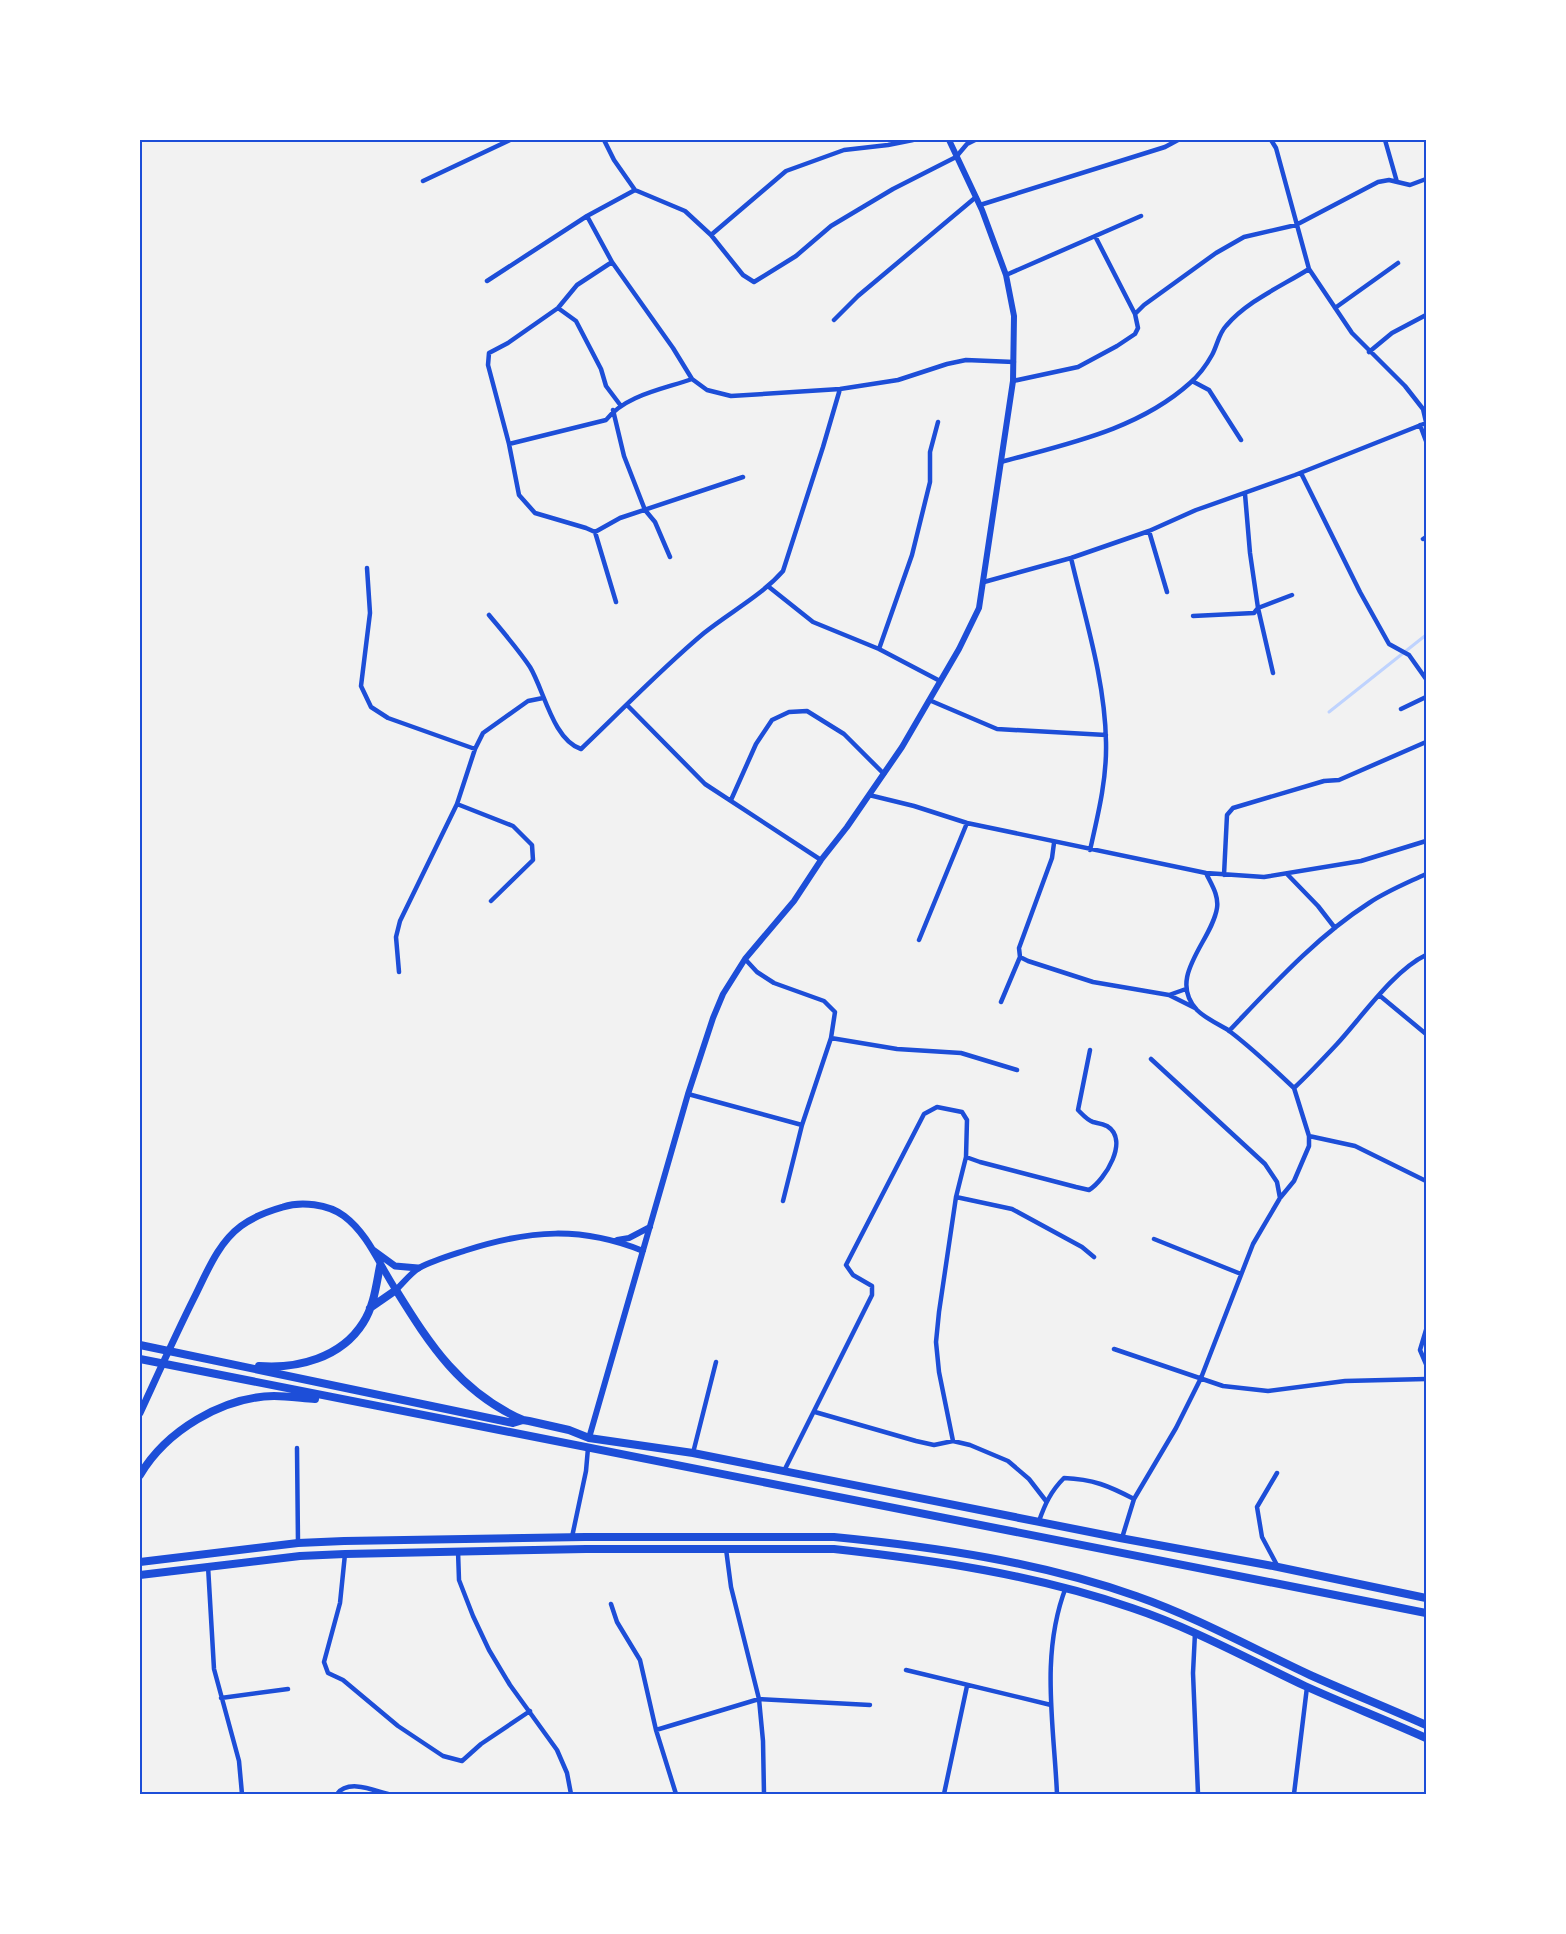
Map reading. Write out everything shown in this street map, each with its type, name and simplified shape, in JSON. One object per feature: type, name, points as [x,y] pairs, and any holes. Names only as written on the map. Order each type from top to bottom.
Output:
[{"type":"main road","points":[[140,1413],[176,1334],[224,1243],[242,1226],[267,1212],[293,1203],[311,1204],[342,1214],[364,1236],[426,1339],[455,1374],[487,1400],[523,1420],[569,1430],[589,1438],[693,1453],[1426,1598]]},
{"type":"main road","points":[[372,1249],[395,1266],[418,1268]]},
{"type":"main road","points":[[226,1363],[263,1366],[306,1363],[326,1355],[353,1335],[363,1323],[375,1294],[380,1266]]},
{"type":"main road","points":[[370,1308],[396,1290]]},
{"type":"main road","points":[[140,1345],[513,1423],[523,1420]]},
{"type":"main road","points":[[140,1359],[1426,1613]]},
{"type":"main road","points":[[140,1475],[154,1455],[179,1432],[195,1421],[235,1403],[273,1396],[355,1403]]},
{"type":"main road","points":[[140,1562],[298,1543],[572,1537],[834,1537],[891,1543],[1056,1572],[1137,1596],[1426,1725]]},
{"type":"main road","points":[[605,1538],[606,1550]]},
{"type":"main road","points":[[140,1575],[300,1556],[345,1554],[458,1551],[834,1550],[891,1555],[1066,1587],[1134,1608],[1195,1633],[1307,1687],[1426,1738]]},
{"type":"main road","points":[[1370,1714],[1375,1703]]},
{"type":"street","points":[[423,182],[510,140]]},
{"type":"street","points":[[604,140],[614,160],[635,190],[685,211],[711,235],[743,275],[754,282],[796,256],[831,226],[893,189],[956,157],[967,144],[975,140]]},
{"type":"street","points":[[711,235],[786,171],[844,150],[913,140]]},
{"type":"street","points":[[589,1438],[688,1094],[723,994],[745,959],[794,901],[820,860],[884,774],[959,649],[979,608],[1013,381],[1014,316],[1006,275],[980,205],[949,140]]},
{"type":"street","points":[[980,205],[1165,147],[1178,140]]},
{"type":"street","points":[[984,582],[1071,558],[1149,531],[1196,510],[1301,473],[1426,423],[1422,409],[1405,386],[1352,333],[1309,269],[1276,148],[1271,140]]},
{"type":"street","points":[[1385,140],[1397,182]]},
{"type":"street","points":[[1135,314],[1170,285],[1216,253],[1244,237],[1296,225],[1378,182],[1389,180],[1410,185],[1426,179]]},
{"type":"street","points":[[488,280],[587,216],[635,190]]},
{"type":"street","points":[[834,320],[858,296],[976,198]]},
{"type":"street","points":[[587,216],[612,262],[673,348],[692,379],[707,390],[731,396],[840,389],[898,380],[966,360],[1014,362]]},
{"type":"street","points":[[1006,275],[1141,216]]},
{"type":"street","points":[[1013,381],[1077,367],[1117,346],[1134,334],[1138,328],[1135,314],[1095,236]]},
{"type":"street","points":[[612,262],[577,285],[558,308],[508,343],[489,353],[488,365],[519,495],[535,513],[595,532],[616,602]]},
{"type":"street","points":[[1335,308],[1398,263]]},
{"type":"street","points":[[1001,462],[1124,425],[1168,402],[1192,381],[1212,356],[1225,327],[1247,307],[1309,269]]},
{"type":"street","points":[[558,308],[576,321],[601,369],[606,386],[621,406]]},
{"type":"street","points":[[1369,352],[1392,333],[1426,315]]},
{"type":"street","points":[[508,444],[606,420],[613,411],[631,400],[692,379]]},
{"type":"street","points":[[1192,381],[1209,390],[1241,440]]},
{"type":"street","points":[[489,615],[530,668],[566,740],[571,746],[581,749],[669,663],[715,624],[769,587],[783,571],[840,389]]},
{"type":"street","points":[[613,411],[624,456],[645,510],[655,522],[670,557]]},
{"type":"street","points":[[879,649],[915,544],[930,482],[930,452],[938,422]]},
{"type":"street","points":[[1420,425],[1426,441]]},
{"type":"street","points":[[1301,473],[1360,592],[1389,644],[1409,655],[1426,679]]},
{"type":"street","points":[[595,532],[620,518],[743,477]]},
{"type":"street","points":[[1245,494],[1258,608],[1273,673]]},
{"type":"street","points":[[1149,531],[1167,592]]},
{"type":"street","points":[[1071,558],[1103,695],[1106,735],[1103,791],[1090,850]]},
{"type":"street","points":[[367,568],[370,613],[361,686],[371,707],[388,718],[475,749]]},
{"type":"street","points":[[769,587],[813,622],[879,649],[940,681]]},
{"type":"street","points":[[1193,616],[1254,613],[1258,608],[1292,595]]},
{"type":"street","points":[[1401,709],[1426,696]]},
{"type":"street","points":[[399,972],[396,937],[400,921],[457,804],[483,732],[528,701],[543,698]]},
{"type":"street","points":[[929,700],[997,729],[1106,735]]},
{"type":"street","points":[[627,705],[705,784],[820,860]]},
{"type":"street","points":[[731,800],[756,744],[772,720],[789,712],[807,711],[844,734],[884,774]]},
{"type":"street","points":[[1224,875],[1227,815],[1233,808],[1324,781],[1339,780],[1426,742]]},
{"type":"street","points":[[869,795],[967,823],[1054,843],[1224,875],[1264,878],[1360,861],[1426,841]]},
{"type":"street","points":[[457,804],[513,826],[532,844],[533,860],[491,901]]},
{"type":"street","points":[[919,940],[967,823]]},
{"type":"street","points":[[1001,1002],[1020,957],[1018,948],[1052,858],[1054,843]]},
{"type":"street","points":[[1197,1009],[1186,989],[1190,964],[1212,924],[1218,906],[1216,892],[1206,873]]},
{"type":"street","points":[[1287,874],[1318,906],[1335,928]]},
{"type":"street","points":[[1228,1031],[1289,968],[1335,928],[1369,903],[1426,874]]},
{"type":"street","points":[[1294,1088],[1337,1044],[1379,995],[1417,960],[1426,955]]},
{"type":"street","points":[[1020,957],[1093,982],[1169,995],[1197,1009],[1265,1060],[1294,1088],[1309,1136],[1309,1146],[1298,1172],[1253,1244],[1201,1378],[1176,1428],[1134,1499],[1122,1538]]},
{"type":"street","points":[[745,959],[756,972],[774,983],[824,1001],[834,1012],[831,1038],[802,1125],[783,1202]]},
{"type":"street","points":[[1169,995],[1186,989]]},
{"type":"street","points":[[1379,995],[1426,1034]]},
{"type":"street","points":[[831,1038],[897,1049],[961,1053],[1017,1070]]},
{"type":"street","points":[[966,1156],[980,1162],[1089,1190],[1099,1184],[1117,1145],[1115,1135],[1107,1126],[1090,1121],[1078,1110],[1090,1050]]},
{"type":"street","points":[[1151,1059],[1265,1164],[1276,1182],[1280,1198]]},
{"type":"street","points":[[688,1094],[802,1125]]},
{"type":"street","points":[[784,1472],[872,1295],[872,1286],[854,1275],[846,1265],[924,1114],[937,1107],[962,1112],[967,1120],[966,1156],[956,1197],[936,1342],[939,1372],[953,1441]]},
{"type":"street","points":[[1309,1136],[1355,1146],[1426,1181]]},
{"type":"street","points":[[956,1197],[1012,1209],[1082,1247],[1094,1257]]},
{"type":"street","points":[[616,1241],[629,1238],[650,1227]]},
{"type":"street","points":[[396,1290],[418,1268],[450,1255],[500,1239],[538,1233],[592,1235],[643,1251]]},
{"type":"street","points":[[1154,1239],[1241,1274]]},
{"type":"street","points":[[1426,1330],[1420,1350],[1426,1364]]},
{"type":"street","points":[[1114,1349],[1223,1386],[1268,1391],[1345,1381],[1426,1379]]},
{"type":"street","points":[[1420,1350],[1426,1352]]},
{"type":"street","points":[[693,1453],[716,1362]]},
{"type":"street","points":[[815,1412],[916,1441],[934,1444],[953,1441],[970,1445],[1008,1461],[1029,1479],[1046,1501]]},
{"type":"street","points":[[297,1448],[298,1543]]},
{"type":"street","points":[[572,1537],[586,1471],[588,1448]]},
{"type":"street","points":[[1277,1473],[1257,1507],[1262,1537],[1278,1567]]},
{"type":"street","points":[[1039,1521],[1046,1501],[1064,1478],[1094,1481],[1110,1486],[1134,1499]]},
{"type":"street","points":[[726,1550],[731,1587],[759,1699],[764,1794]]},
{"type":"street","points":[[458,1551],[459,1580],[473,1616],[494,1659],[557,1750],[567,1773],[572,1794]]},
{"type":"street","points":[[345,1554],[340,1603],[324,1662],[328,1674],[344,1680],[398,1726],[443,1756],[462,1761],[481,1744],[530,1712]]},
{"type":"street","points":[[208,1566],[214,1670],[239,1761],[242,1794]]},
{"type":"street","points":[[1058,1794],[1050,1705],[1052,1634],[1066,1587]]},
{"type":"street","points":[[611,1604],[617,1622],[640,1660],[656,1730],[676,1794]]},
{"type":"street","points":[[1195,1633],[1193,1672],[1198,1794]]},
{"type":"street","points":[[906,1670],[1050,1705]]},
{"type":"street","points":[[944,1794],[967,1686]]},
{"type":"street","points":[[1294,1794],[1307,1687]]},
{"type":"street","points":[[221,1698],[288,1689]]},
{"type":"street","points":[[656,1730],[759,1699],[870,1705]]},
{"type":"street","points":[[336,1794],[348,1787],[363,1786],[388,1794]]},
{"type":"waterway","points":[[1329,712],[1426,635]]}]
